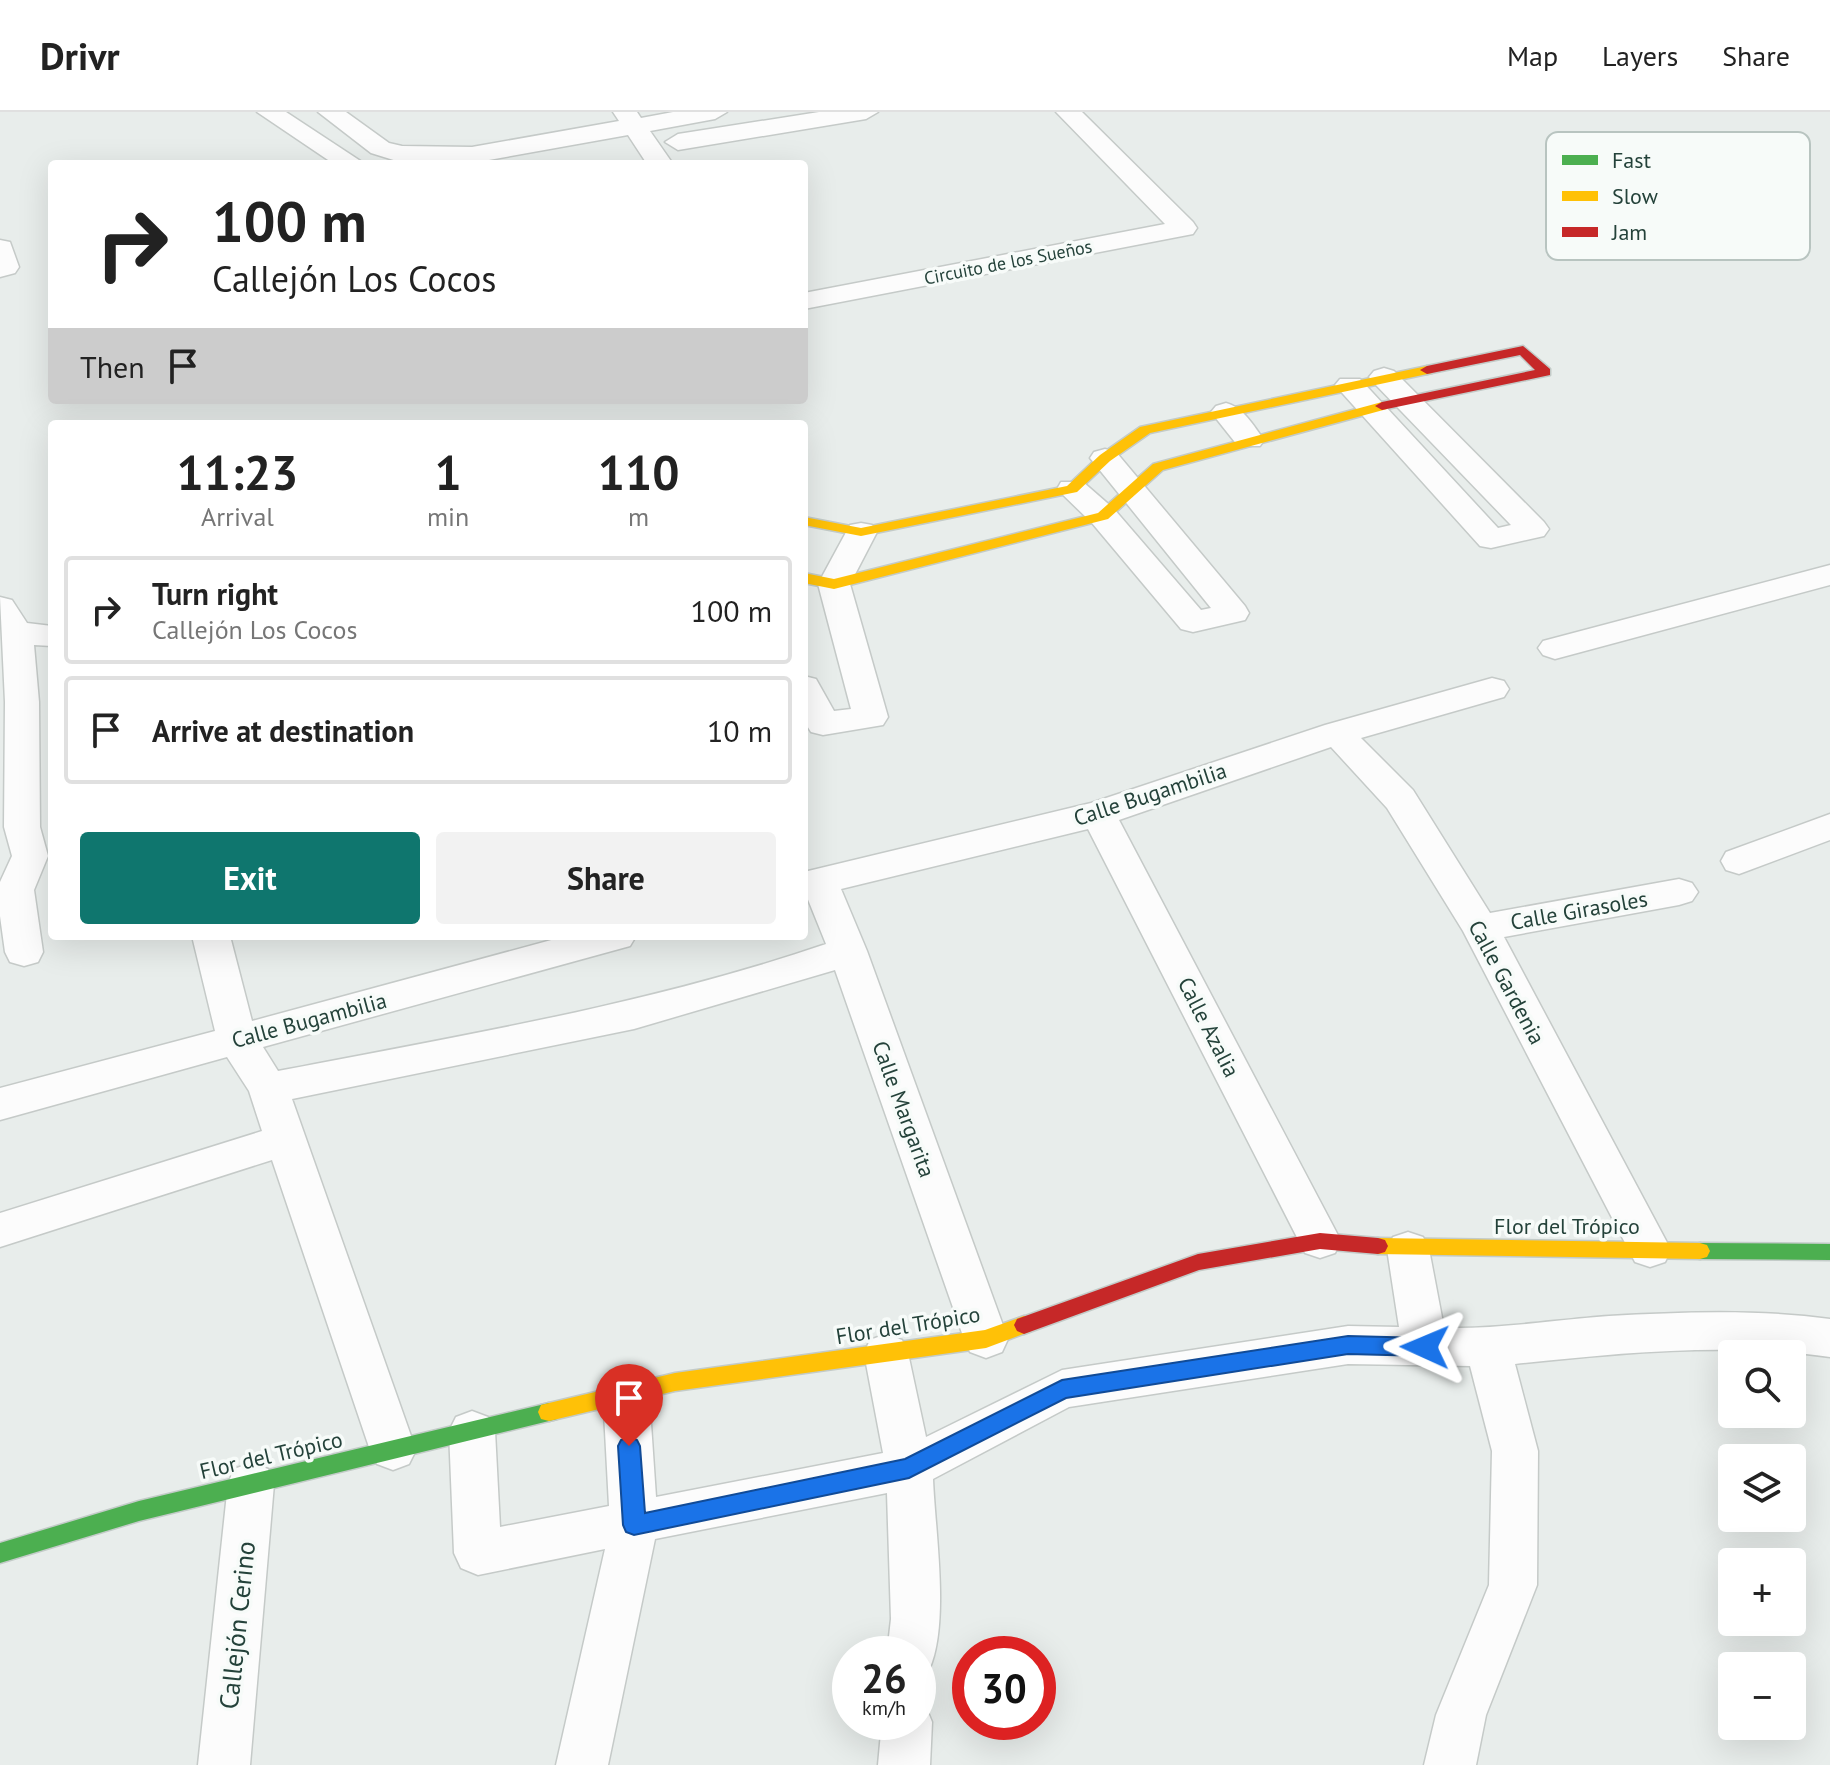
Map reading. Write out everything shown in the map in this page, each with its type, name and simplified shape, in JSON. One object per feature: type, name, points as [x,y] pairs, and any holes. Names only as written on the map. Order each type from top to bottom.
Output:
[{"type":"street","points":[[277,117],[309,112]]},
{"type":"street","points":[[330,112],[393,159],[472,155],[534,157],[641,137],[715,112]]},
{"type":"street","name":"Circuito de los Sueños","points":[[808,300],[912,268],[1043,243],[1184,228],[1068,112]]},
{"type":"street","points":[[683,123],[857,113]]},
{"type":"street","points":[[277,117],[346,160]]},
{"type":"street","points":[[683,123],[706,160]]},
{"type":"street","points":[[0,248],[5,267],[0,269]]},
{"type":"street","name":"Circuito de los Sueños","points":[[818,272],[912,268]]},
{"type":"street","points":[[808,522],[861,532],[1072,489],[1105,458],[1145,430],[1384,377],[1523,350],[1545,372],[1406,400],[1249,440],[1158,467],[1103,516],[819,581]]},
{"type":"street","points":[[1350,385],[1491,539],[1533,529],[1384,377]]},
{"type":"street","points":[[1226,412],[1249,440]]},
{"type":"street","points":[[1072,489],[1103,516],[1193,622],[1233,613],[1105,458]]},
{"type":"street","points":[[1448,492],[1486,481]]},
{"type":"street","points":[[819,581],[861,532]]},
{"type":"street","points":[[1555,648],[1830,575]]},
{"type":"street","points":[[808,695],[823,724],[871,717],[819,581]]},
{"type":"street","points":[[24,952],[11,858],[25,702],[5,623],[48,635]]},
{"type":"street","name":"Calle Bugambilia","points":[[811,883],[1098,814],[1337,733],[1492,689]]},
{"type":"street","name":"Calle Gardenia","points":[[1337,733],[1400,799],[1480,928],[1650,1250]]},
{"type":"street","name":"Calle Azalia","points":[[1098,814],[1320,1241]]},
{"type":"street","points":[[1739,861],[1830,826]]},
{"type":"street","name":"Calle Margarita","points":[[811,883],[848,951],[986,1339]]},
{"type":"street","name":"Calle Girasoles","points":[[1480,928],[1679,892]]},
{"type":"street","points":[[212,940],[237,1040],[268,1088],[393,1450]]},
{"type":"street","name":"Calle Bugambilia","points":[[0,1104],[602,940]]},
{"type":"street","points":[[268,1088],[583,1024],[770,980],[848,951]]},
{"type":"street","points":[[0,1230],[287,1139]]},
{"type":"street","name":"Flor del Trópico","points":[[0,1553],[139,1511],[675,1382],[986,1339],[1198,1262],[1320,1241],[1408,1249],[1830,1252]]},
{"type":"street","points":[[1408,1249],[1425,1347]]},
{"type":"street","points":[[472,1431],[478,1553],[634,1525],[909,1468],[1062,1389],[1348,1345],[1488,1348],[1609,1335],[1781,1331],[1830,1338]]},
{"type":"street","points":[[1450,1765],[1461,1715],[1513,1585],[1515,1451],[1488,1348]]},
{"type":"street","points":[[886,1353],[909,1468],[914,1636]]},
{"type":"street","points":[[582,1765],[634,1525],[626,1394]]},
{"type":"street","name":"Callejón Cerino","points":[[224,1765],[251,1484]]},
{"type":"street","points":[[904,1765],[906,1740]]},
{"type":"traffic: fast","points":[[1700,1251],[1830,1252]]},
{"type":"traffic: fast","points":[[0,1553],[139,1511],[549,1412]]},
{"type":"traffic: slow","points":[[808,522],[861,532],[1072,489],[1105,458],[1145,430],[1427,370]]},
{"type":"traffic: slow","points":[[808,579],[834,584],[1103,516],[1158,467],[1382,406]]},
{"type":"traffic: slow","points":[[1378,1246],[1700,1251]]},
{"type":"traffic: slow","points":[[549,1412],[675,1382],[986,1339],[1024,1325]]},
{"type":"traffic: jam","points":[[1382,406],[1545,372],[1523,350],[1427,370]]},
{"type":"traffic: jam","points":[[1024,1325],[1198,1262],[1320,1241],[1378,1246]]},
{"type":"route","points":[[629,1446],[634,1525],[909,1468],[1062,1389],[1348,1345],[1425,1347]]}]
